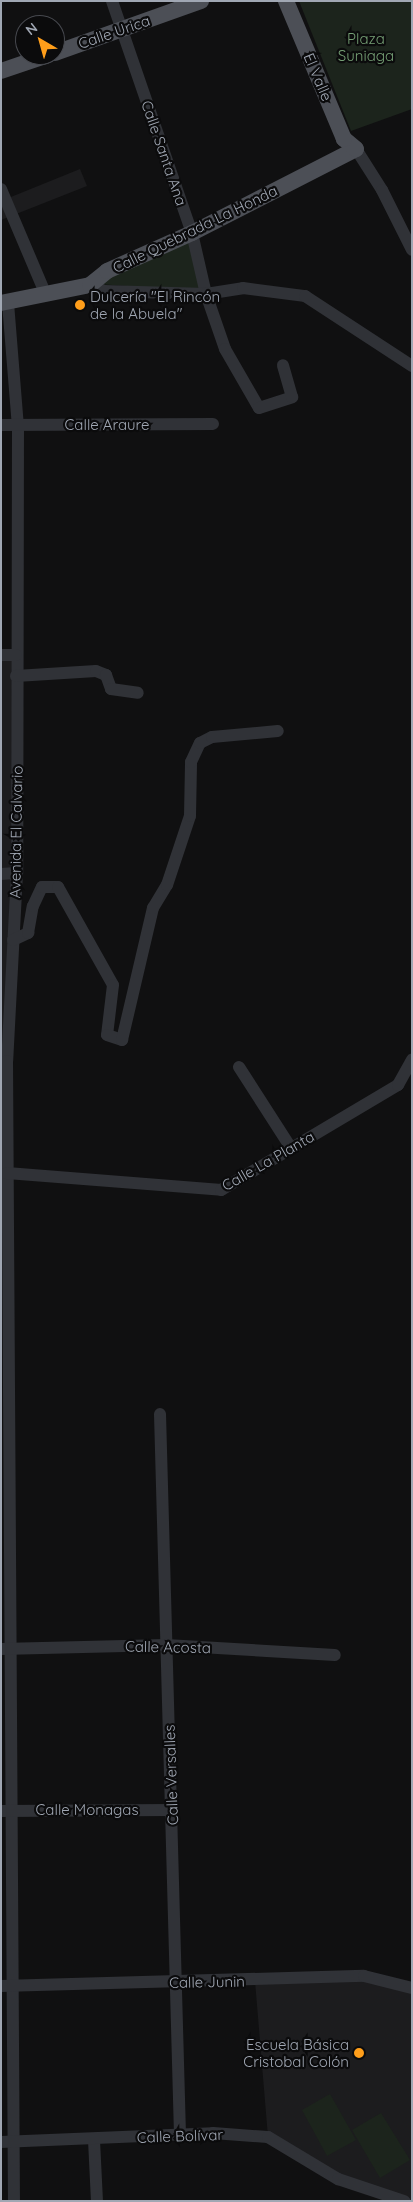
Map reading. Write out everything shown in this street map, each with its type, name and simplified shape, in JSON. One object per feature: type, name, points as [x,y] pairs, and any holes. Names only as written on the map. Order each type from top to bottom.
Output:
[{"type":"main road","name":"Calle Urica","points":[[65,50],[201,1]]},
{"type":"main road","name":"El Valle","points":[[286,1],[344,139],[356,149]]},
{"type":"main road","points":[[1,71],[19,65]]},
{"type":"main road","name":"Calle Quebrada La Honda","points":[[5,303],[90,285],[107,272],[192,233],[356,149]]},
{"type":"street","name":"Calle Santa Ana","points":[[112,1],[192,233],[206,294],[225,349],[259,408],[292,397],[283,365]]},
{"type":"street","points":[[356,149],[382,190],[410,242]]},
{"type":"street","points":[[1,189],[46,295]]},
{"type":"street","points":[[90,285],[104,291],[206,294],[243,288],[306,296],[412,366]]},
{"type":"street","name":"Avenida El Calvario","points":[[5,303],[18,426],[17,873],[13,940],[6,982],[4,1060],[7,1173],[4,1247],[7,2142],[14,2201]]},
{"type":"street","name":"Calle Araure","points":[[1,425],[213,424]]},
{"type":"street","points":[[1,655],[16,655]]},
{"type":"street","points":[[16,676],[96,671],[106,675],[111,689],[138,693]]},
{"type":"street","points":[[13,940],[28,933],[33,906],[42,887],[58,887],[113,984],[107,1035],[122,1040],[153,908],[166,885],[190,816],[191,762],[200,743],[212,737],[278,731]]},
{"type":"street","points":[[1,874],[17,873]]},
{"type":"street","name":"Calle La Planta","points":[[7,1173],[221,1190],[398,1085],[412,1060]]},
{"type":"street","points":[[239,1067],[291,1148]]},
{"type":"street","name":"Calle Versalles","points":[[160,1414],[178,1983],[180,2136]]},
{"type":"street","name":"Calle Acosta","points":[[5,1649],[166,1645],[335,1656]]},
{"type":"street","name":"Calle Monagas","points":[[6,1811],[172,1810]]},
{"type":"street","name":"Calle Junin","points":[[6,1986],[178,1983],[364,1976],[412,1988]]},
{"type":"street","name":"Calle Bolívar","points":[[7,2142],[94,2140],[213,2133],[268,2137],[338,2179],[404,2201]]},
{"type":"street","points":[[94,2140],[97,2201]]},
{"type":"shaded area","points":[[80,169],[87,186],[1,220],[1,201]]},
{"type":"shaded area","points":[[1,655],[16,655],[17,873],[1,1060]]},
{"type":"shaded area","name":"Escuela Básica Cristobal Colón","points":[[364,1976],[412,1988],[412,2201],[338,2179],[268,2137],[255,1981]]},
{"type":"green space","name":"Plaza Suniaga","points":[[299,1],[412,1],[412,109],[351,131]]},
{"type":"green space","points":[[190,239],[202,291],[97,284]]},
{"type":"green space","points":[[330,2094],[356,2140],[327,2156],[302,2110]]},
{"type":"green space","points":[[381,2113],[410,2160],[380,2178],[352,2130]]},
{"type":"place","name":"Dulcería \"El Rincón de la Abuela\"","points":[[80,305]]},
{"type":"place","name":"Escuela Básica Cristobal Colón","points":[[359,2053]]}]
